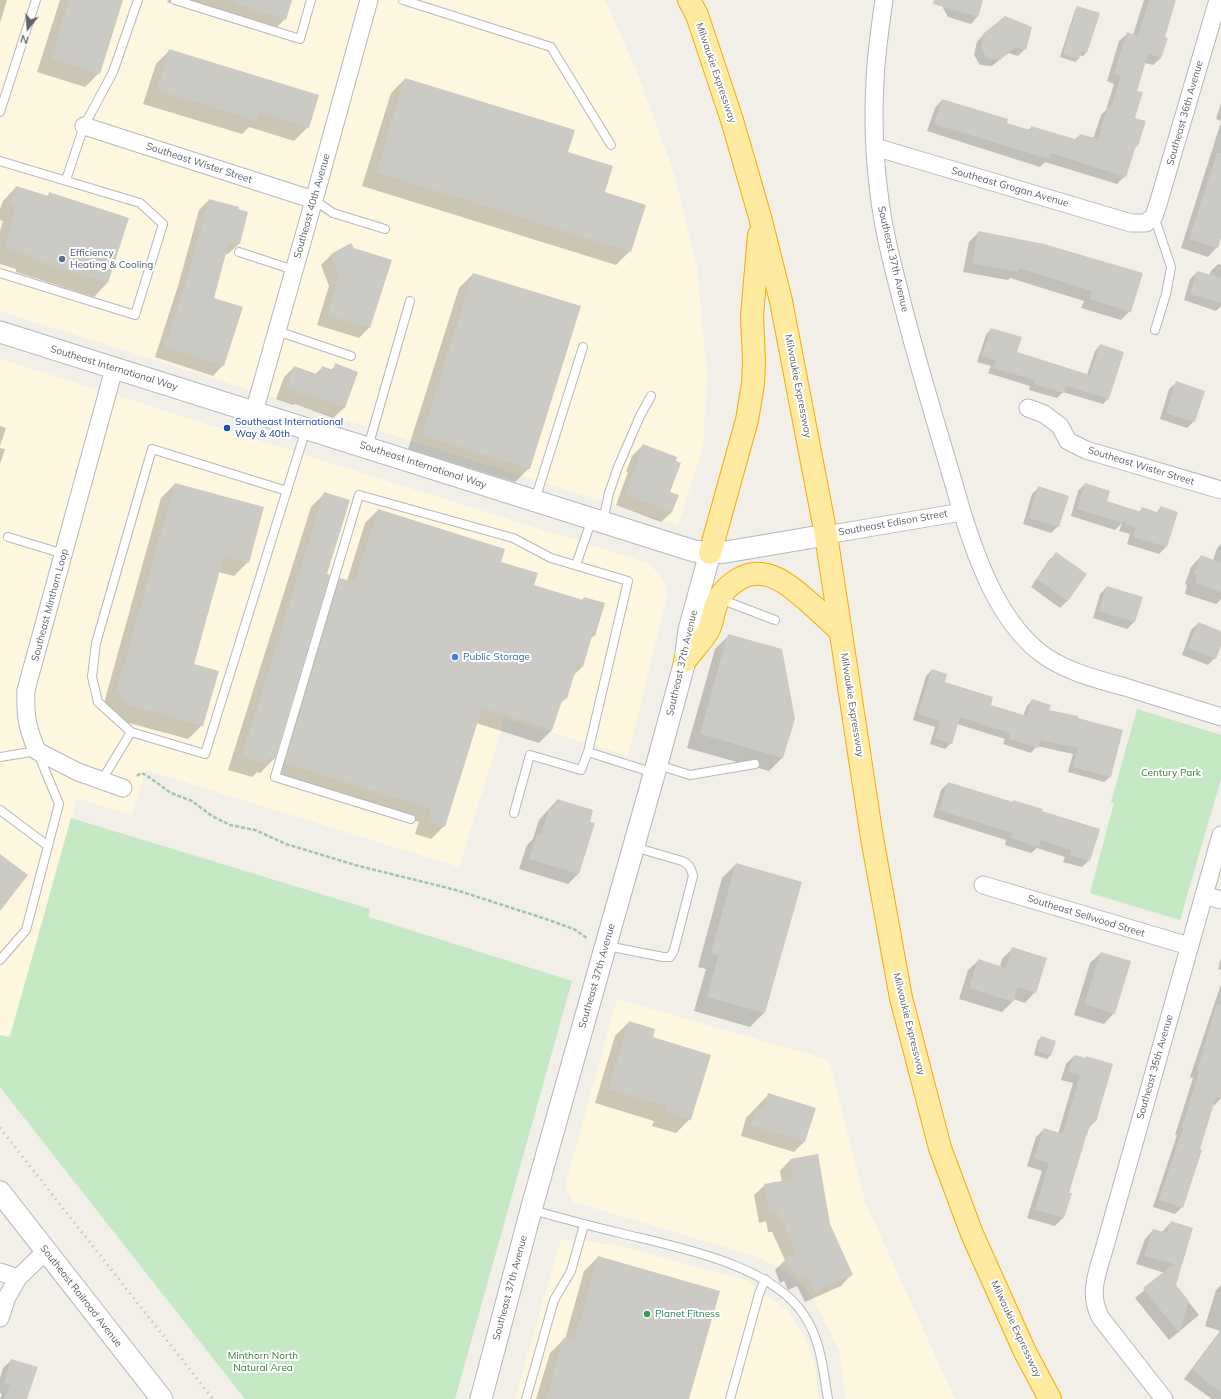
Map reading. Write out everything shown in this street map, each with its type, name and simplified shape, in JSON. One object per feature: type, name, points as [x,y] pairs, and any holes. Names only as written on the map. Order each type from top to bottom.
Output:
[{"type":"highway","name":"Milwaukie Expressway","points":[[689,0],[697,15],[732,120],[760,218],[781,301],[826,534],[872,838],[901,998],[940,1148],[972,1234],[1024,1352],[1050,1399]]},
{"type":"highway","points":[[710,553],[747,420],[753,384],[754,361],[752,316],[760,218]]},
{"type":"highway","points":[[684,660],[709,630],[717,603],[726,589],[732,583],[744,576],[757,574],[769,575],[780,580],[792,587],[840,631]]},
{"type":"street","name":"Southeast 40th Avenue","points":[[254,412],[369,0]]},
{"type":"street","name":"Southeast 37th Avenue","points":[[884,0],[875,80],[875,147],[880,207],[892,264],[962,512]]},
{"type":"street","name":"Southeast 36th Avenue","points":[[1150,219],[1158,204],[1218,0]]},
{"type":"street","name":"Southeast Wister Street","points":[[84,126],[314,200]]},
{"type":"street","name":"Southeast Grogan Avenue","points":[[875,147],[1131,223],[1150,219]]},
{"type":"street","name":"Southeast International Way","points":[[0,332],[694,551],[710,553]]},
{"type":"street","name":"Southeast Minthorn Loop","points":[[37,751],[29,732],[25,712],[26,690],[114,369]]},
{"type":"street","name":"Southeast Wister Street","points":[[1028,408],[1044,414],[1060,426],[1068,440],[1086,450],[1221,490]]},
{"type":"street","name":"Southeast Edison Street","points":[[710,553],[726,552],[962,512],[970,537],[998,602],[1019,632],[1039,652],[1065,667],[1090,676],[1221,717]]},
{"type":"street","name":"Southeast 37th Avenue","points":[[481,1399],[531,1210],[656,769],[684,660],[688,630],[710,553]]},
{"type":"street","points":[[37,751],[78,772],[123,788]]},
{"type":"street","name":"Southeast 35th Avenue","points":[[1164,1399],[1105,1324],[1096,1309],[1094,1291],[1103,1252],[1221,835]]},
{"type":"street","name":"Southeast Sellwood Street","points":[[983,885],[1189,946]]},
{"type":"street","points":[[1204,895],[1221,900]]},
{"type":"street","name":"Southeast Railroad Avenue","points":[[0,1192],[162,1399]]},
{"type":"street","points":[[0,1318],[7,1297],[18,1278],[46,1251]]},
{"type":"street","points":[[0,1272],[18,1278]]},
{"type":"lane","points":[[0,112],[2,96],[36,0]]},
{"type":"lane","points":[[66,180],[84,126],[113,72],[138,0]]},
{"type":"lane","points":[[175,0],[300,39],[311,0]]},
{"type":"lane","points":[[403,0],[551,47],[611,145]]},
{"type":"lane","points":[[0,161],[140,203],[163,224],[135,315],[0,272]]},
{"type":"lane","points":[[314,200],[333,213],[385,230]]},
{"type":"lane","points":[[1150,219],[1171,267],[1166,294],[1155,330]]},
{"type":"lane","points":[[239,252],[294,270]]},
{"type":"lane","points":[[368,448],[410,301]]},
{"type":"lane","points":[[277,331],[351,356]]},
{"type":"lane","points":[[535,501],[583,346]]},
{"type":"lane","points":[[576,565],[609,493],[618,467],[640,416],[651,396]]},
{"type":"lane","points":[[287,491],[152,449],[96,643],[92,678],[98,702],[132,732],[205,754],[287,491],[306,428]]},
{"type":"lane","points":[[411,819],[275,777],[359,495],[513,538],[551,558],[628,581],[588,752],[581,770],[530,755],[514,813]]},
{"type":"lane","points":[[8,537],[64,554]]},
{"type":"lane","points":[[719,599],[775,620]]},
{"type":"lane","points":[[102,780],[132,732]]},
{"type":"lane","points":[[0,757],[37,751],[60,804],[26,930],[0,960]]},
{"type":"lane","points":[[588,752],[690,776],[755,764]]},
{"type":"lane","points":[[0,810],[48,846]]},
{"type":"lane","points":[[605,946],[663,957],[670,957],[674,950],[693,876],[691,869],[688,864],[682,861],[634,847]]},
{"type":"lane","points":[[531,1210],[584,1225],[685,1249],[739,1267],[765,1279],[797,1305],[812,1328],[818,1342],[828,1399]]},
{"type":"lane","points":[[526,1399],[554,1300],[571,1271],[584,1225]]},
{"type":"lane","points":[[730,1399],[759,1294],[765,1279]]},
{"type":"path","points":[[123,788],[141,773],[170,793],[192,800],[212,816],[230,825],[256,830],[286,844],[355,865],[456,890],[536,915],[574,929],[590,941],[605,946]]},
{"type":"shaded area","points":[[0,0],[605,0],[637,72],[675,176],[697,269],[707,375],[703,446],[678,525],[0,311]]},
{"type":"shaded area","points":[[0,359],[648,563],[660,575],[666,586],[667,595],[628,756],[505,718],[459,867],[146,770],[132,815],[77,798],[9,1037],[0,1035]]},
{"type":"shaded area","points":[[617,999],[829,1060],[865,1202],[955,1399],[846,1399],[839,1350],[813,1298],[798,1281],[780,1268],[755,1256],[574,1202],[565,1187]]},
{"type":"shaded area","points":[[561,1239],[616,1245],[747,1281],[788,1311],[804,1337],[814,1361],[819,1399],[515,1399]]},
{"type":"green space","name":"Century Park","points":[[1137,709],[1221,735],[1221,779],[1180,920],[1090,893],[1114,803],[1111,802]]},
{"type":"green space","name":"Minthorn North Natural Area","points":[[71,818],[370,909],[369,917],[572,981],[455,1399],[245,1399],[0,1087],[0,1035],[10,1037]]},
{"type":"building","points":[[69,0],[123,0],[100,74],[51,58]]},
{"type":"building","points":[[234,0],[292,0],[286,20],[234,3]]},
{"type":"building","points":[[934,0],[983,0],[978,17],[933,4]]},
{"type":"building","points":[[1149,0],[1176,0],[1165,37],[1168,38],[1161,58],[1148,54],[1137,91],[1143,92],[1135,118],[1146,121],[1126,177],[1051,153],[1049,159],[934,124],[942,99],[1008,119],[1007,123],[1030,130],[1031,126],[1078,140],[1080,134],[1098,139],[1108,106],[1111,107],[1121,76],[1114,74],[1127,32],[1138,36]]},
{"type":"building","points":[[1077,6],[1100,13],[1087,53],[1082,51],[1079,59],[1063,54]]},
{"type":"building","points":[[1005,16],[1032,27],[1026,50],[1016,47],[1000,60],[987,58],[981,48],[983,34]]},
{"type":"building","points":[[169,49],[319,95],[309,128],[260,112],[257,121],[157,90]]},
{"type":"building","points":[[405,78],[575,130],[568,152],[613,166],[605,192],[646,205],[631,252],[376,172]]},
{"type":"building","points":[[1217,153],[1221,153],[1221,238],[1218,248],[1189,239]]},
{"type":"building","points":[[16,186],[48,196],[49,192],[129,218],[108,283],[29,258],[30,255],[4,247],[16,207],[10,205]]},
{"type":"building","points":[[209,199],[239,207],[238,209],[248,212],[240,244],[229,242],[214,298],[243,307],[224,366],[165,347],[188,274]]},
{"type":"building","points":[[978,231],[1044,244],[1143,273],[1131,312],[1090,299],[1092,291],[1019,268],[1018,272],[972,263]]},
{"type":"building","points":[[351,243],[354,248],[392,260],[370,328],[327,315],[339,275],[331,254]]},
{"type":"building","points":[[1197,271],[1221,278],[1221,303],[1190,294]]},
{"type":"building","points":[[473,273],[581,306],[530,469],[422,435]]},
{"type":"building","points":[[991,328],[1022,337],[1017,352],[1090,375],[1100,344],[1124,352],[1109,399],[1066,386],[1064,393],[1034,384],[1035,380],[993,368],[996,360],[982,356]]},
{"type":"building","points":[[335,363],[358,372],[345,408],[286,388],[294,366],[319,375],[322,366],[333,370]]},
{"type":"building","points":[[1176,381],[1205,391],[1195,422],[1166,413]]},
{"type":"building","points":[[643,444],[677,457],[676,461],[681,463],[670,492],[679,495],[672,512],[625,495],[638,462],[636,461]]},
{"type":"building","points":[[175,483],[264,507],[249,563],[224,556],[194,664],[219,671],[203,726],[128,705],[117,689]]},
{"type":"building","points":[[1085,483],[1110,491],[1107,501],[1141,512],[1142,507],[1159,513],[1160,506],[1178,512],[1167,547],[1133,537],[1136,527],[1125,524],[1128,517],[1123,523],[1077,509]]},
{"type":"building","points":[[1038,486],[1069,496],[1059,527],[1029,518]]},
{"type":"building","points":[[324,492],[350,500],[327,574],[330,575],[275,759],[269,757],[267,764],[242,756]]},
{"type":"building","points":[[378,509],[505,549],[501,562],[538,573],[534,585],[583,600],[584,597],[605,603],[595,636],[592,636],[583,667],[577,665],[567,699],[563,698],[552,730],[482,708],[445,827],[428,822],[431,809],[285,763],[340,578],[354,582]]},
{"type":"building","points":[[1056,552],[1087,574],[1068,601],[1037,579]]},
{"type":"building","points":[[1201,555],[1221,563],[1221,592],[1195,583],[1197,574],[1194,574]]},
{"type":"building","points":[[1107,586],[1143,597],[1135,622],[1099,611]]},
{"type":"building","points":[[1198,622],[1221,631],[1221,646],[1216,659],[1188,648]]},
{"type":"building","points":[[728,634],[782,649],[795,719],[783,758],[700,734]]},
{"type":"building","points":[[932,669],[947,674],[945,682],[993,697],[991,705],[1027,716],[1032,699],[1051,705],[1049,710],[1078,716],[1078,718],[1123,730],[1111,777],[1073,767],[1078,748],[1040,740],[1038,748],[1009,739],[1010,733],[960,717],[952,744],[935,738],[940,721],[918,714]]},
{"type":"building","points":[[948,782],[1013,802],[1013,800],[1043,809],[1042,811],[1100,829],[1090,861],[1070,855],[1071,850],[1041,840],[1039,847],[1011,838],[1012,833],[939,810]]},
{"type":"building","points":[[557,799],[593,810],[590,822],[595,823],[579,874],[529,859],[537,834],[541,835],[549,809],[553,810]]},
{"type":"building","points":[[0,854],[28,875],[0,911]]},
{"type":"building","points":[[736,863],[802,882],[765,1013],[707,997],[719,955],[711,953]]},
{"type":"building","points":[[1012,947],[1047,958],[1036,993],[1018,987],[1013,1002],[969,988],[978,959],[1006,968]]},
{"type":"building","points":[[1101,952],[1131,961],[1115,1014],[1084,1004]]},
{"type":"building","points":[[1217,1004],[1221,1005],[1221,1098],[1216,1097],[1200,1149],[1202,1150],[1183,1208],[1159,1200],[1183,1128],[1199,1072],[1197,1071]]},
{"type":"building","points":[[629,1021],[655,1029],[653,1037],[711,1055],[691,1120],[666,1112],[667,1107],[608,1089]]},
{"type":"building","points":[[1041,1036],[1056,1041],[1051,1056],[1037,1051]]},
{"type":"building","points":[[1074,1055],[1086,1058],[1086,1056],[1113,1064],[1096,1122],[1092,1121],[1086,1137],[1069,1193],[1072,1193],[1064,1218],[1035,1210],[1049,1163],[1034,1158],[1044,1128],[1063,1134],[1080,1075],[1068,1072]]},
{"type":"building","points":[[768,1093],[816,1108],[805,1142],[751,1125],[757,1107],[764,1109]]},
{"type":"building","points":[[818,1154],[830,1224],[853,1275],[815,1292],[808,1276],[798,1280],[794,1271],[791,1273],[785,1259],[796,1254],[783,1222],[779,1222],[777,1211],[769,1213],[764,1184],[793,1179],[790,1159]]},
{"type":"building","points":[[1171,1221],[1193,1228],[1176,1285],[1189,1301],[1179,1333],[1143,1288],[1174,1264],[1144,1256],[1153,1229],[1167,1233]]},
{"type":"building","name":"Planet Fitness","points":[[598,1256],[720,1291],[689,1399],[546,1399],[563,1338],[574,1341]]},
{"type":"building","points":[[1221,1331],[1221,1392],[1192,1370]]},
{"type":"building","points":[[11,1359],[38,1367],[27,1399],[5,1399],[10,1385],[4,1383]]},
{"type":"railway","points":[[0,1128],[213,1399]]},
{"type":"place","name":"Efficiency Heating & Cooling","points":[[62,259]]},
{"type":"place","name":"Southeast International Way & 40th","points":[[227,428]]},
{"type":"place","name":"Public Storage","points":[[455,657]]},
{"type":"place","name":"Planet Fitness","points":[[647,1314]]}]
